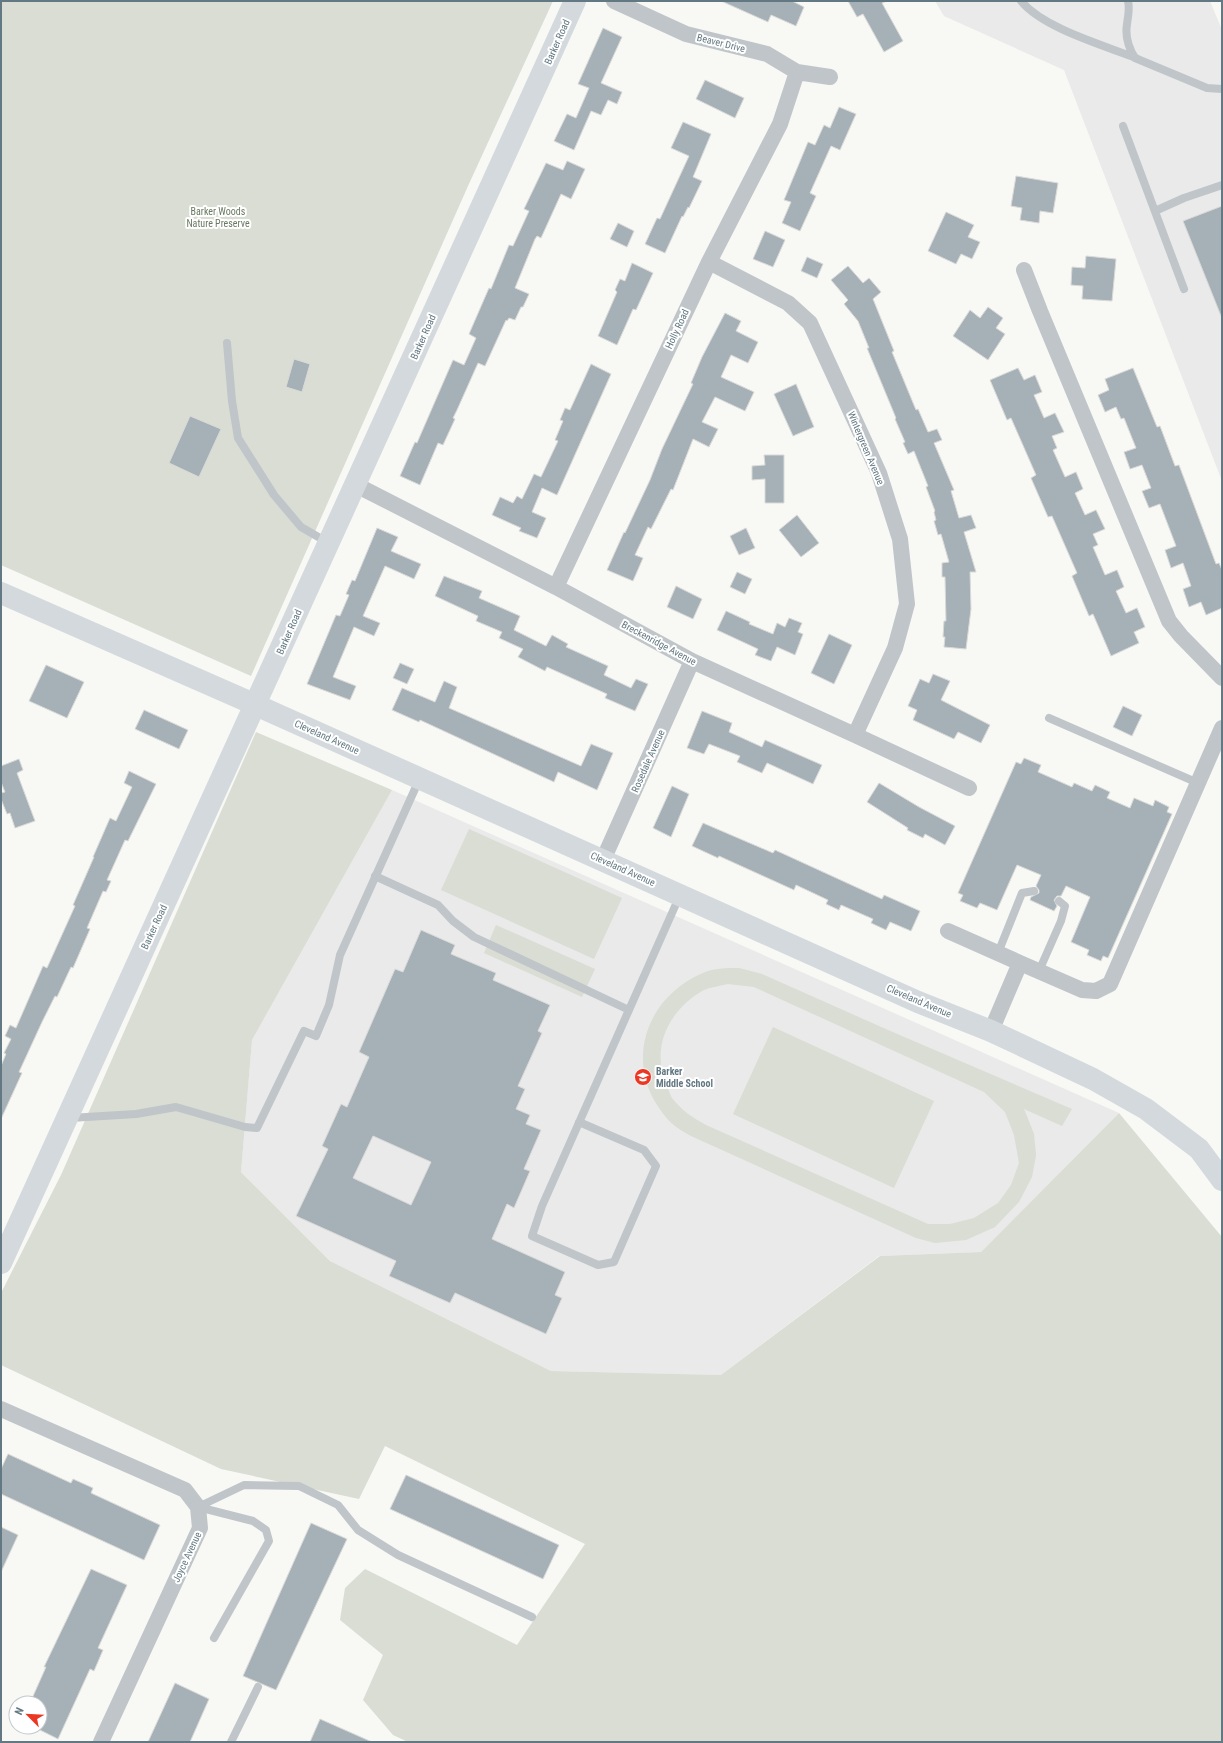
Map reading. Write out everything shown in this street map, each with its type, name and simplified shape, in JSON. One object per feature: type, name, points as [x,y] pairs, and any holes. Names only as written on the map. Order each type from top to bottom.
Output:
[{"type":"street","name":"Barker Road","points":[[1,1263],[330,543],[575,1]]},
{"type":"street","name":"Beaver Drive","points":[[614,1],[686,34],[767,54],[797,72],[830,77]]},
{"type":"street","name":"Holly Road","points":[[556,586],[709,262],[780,124],[797,72]]},
{"type":"street","name":"Wintergreen Avenue","points":[[709,262],[788,303],[810,323],[879,473],[900,539],[907,604],[895,648],[856,735]]},
{"type":"street","points":[[1024,270],[1169,621],[1181,636],[1222,678]]},
{"type":"street","name":"Breckenridge Avenue","points":[[356,485],[556,586],[692,661],[969,788]]},
{"type":"street","name":"Cleveland Avenue","points":[[1,593],[256,705],[918,1002],[990,1031],[1092,1078],[1146,1109],[1199,1149],[1222,1180]]},
{"type":"street","name":"Rosedale Avenue","points":[[603,860],[692,661]]},
{"type":"street","points":[[948,931],[1082,990],[1096,991],[1110,984],[1222,728]]},
{"type":"street","points":[[990,1031],[1020,962]]},
{"type":"street","points":[[1,1409],[185,1490],[198,1507]]},
{"type":"street","name":"Joyce Avenue","points":[[100,1742],[200,1528],[198,1507]]},
{"type":"lane","points":[[1021,1],[1039,17],[1066,31],[1208,88],[1222,89]]},
{"type":"lane","points":[[1128,1],[1129,12],[1127,41],[1136,58]]},
{"type":"lane","points":[[1123,126],[1184,289]]},
{"type":"lane","points":[[1155,211],[1184,198],[1222,185]]},
{"type":"lane","points":[[227,343],[232,401],[238,438],[274,495],[301,527],[330,543]]},
{"type":"lane","points":[[1049,718],[1198,784]]},
{"type":"lane","points":[[67,1118],[136,1114],[176,1107],[244,1127],[257,1128],[304,1032],[316,1036],[329,1005],[340,955],[419,778]]},
{"type":"lane","points":[[375,876],[438,905],[453,921],[474,937],[629,1010]]},
{"type":"lane","points":[[998,953],[1022,893],[1034,891]]},
{"type":"lane","points":[[579,1122],[644,1150],[656,1166],[614,1262],[598,1265],[532,1236],[542,1206],[579,1122],[629,1010],[681,895]]},
{"type":"lane","points":[[1039,971],[1061,921],[1065,906],[1059,901]]},
{"type":"lane","points":[[198,1507],[244,1485],[299,1486],[338,1506],[358,1530],[398,1555],[532,1617]]},
{"type":"lane","points":[[198,1507],[253,1521],[266,1530],[269,1541],[214,1638]]},
{"type":"lane","points":[[231,1742],[258,1687]]},
{"type":"shaded area","points":[[935,1],[1210,1],[1222,30],[1222,481],[1064,70],[944,16]]},
{"type":"shaded area","name":"Barker Middle School","points":[[392,790],[1119,1113],[981,1252],[879,1256],[721,1375],[551,1371],[330,1261],[241,1172],[252,1040]]},
{"type":"green space","name":"Barker Woods Nature Preserve","points":[[1,1],[553,1],[468,186],[251,676],[1,565]]},
{"type":"green space","points":[[256,732],[392,790],[252,1040],[241,1172],[330,1261],[551,1371],[721,1375],[880,1256],[981,1252],[1119,1113],[1222,1237],[1222,1742],[408,1742],[393,1735],[363,1700],[383,1655],[340,1620],[345,1588],[365,1569],[517,1645],[585,1544],[385,1446],[359,1499],[221,1469],[1,1365],[1,1293],[61,1175]]},
{"type":"green space","points":[[469,829],[622,898],[594,959],[441,890]]},
{"type":"green space","points":[[496,925],[595,969],[582,997],[484,953]]},
{"type":"green space","points":[[739,968],[762,974],[1072,1109],[1062,1126],[1024,1109],[1034,1134],[1036,1155],[1032,1177],[1019,1202],[995,1227],[966,1240],[935,1243],[916,1238],[691,1136],[675,1126],[666,1118],[656,1104],[646,1081],[643,1062],[644,1044],[649,1026],[658,1009],[670,995],[685,982],[707,971]],"holes":[[[728,984],[754,987],[984,1092],[1005,1112],[1014,1135],[1019,1163],[1011,1185],[998,1203],[974,1218],[950,1224],[928,1224],[706,1125],[683,1110],[671,1097],[662,1072],[662,1044],[672,1019],[691,998],[704,990]]]},
{"type":"green space","points":[[773,1027],[934,1101],[894,1188],[733,1114]]},
{"type":"building","points":[[721,1],[792,1],[804,7],[796,26],[771,15],[768,22]]},
{"type":"building","points":[[848,1],[887,1],[882,3],[903,41],[884,52],[863,14],[857,17]]},
{"type":"building","points":[[603,28],[622,37],[601,83],[622,92],[617,104],[608,100],[601,115],[591,111],[574,150],[554,141],[567,114],[576,118],[589,88],[578,84]]},
{"type":"building","points":[[705,80],[744,98],[735,118],[696,99]]},
{"type":"building","points":[[839,107],[856,114],[840,150],[831,146],[810,193],[816,196],[800,231],[782,223],[791,202],[784,200],[808,142],[815,145],[824,125],[830,128]]},
{"type":"building","points":[[683,122],[711,134],[693,177],[702,181],[689,208],[688,207],[683,217],[682,216],[665,253],[645,244],[657,218],[660,219],[689,156],[671,148]]},
{"type":"building","points":[[567,161],[585,169],[571,199],[561,194],[541,238],[537,236],[535,239],[515,288],[529,294],[523,307],[521,307],[515,320],[509,318],[507,321],[506,320],[485,366],[478,363],[453,418],[455,419],[443,445],[438,443],[420,485],[400,476],[415,442],[417,443],[453,360],[464,365],[476,338],[469,334],[489,288],[491,289],[509,245],[513,246],[529,211],[524,209],[546,163],[563,170]]},
{"type":"building","points":[[1016,176],[1058,183],[1053,213],[1040,211],[1039,223],[1020,220],[1022,208],[1011,206]]},
{"type":"building","points":[[1222,206],[1222,316],[1221,316],[1183,221]]},
{"type":"building","points":[[946,212],[974,225],[968,237],[980,242],[972,259],[961,254],[956,264],[928,251]]},
{"type":"building","points":[[618,223],[634,231],[627,247],[610,239]]},
{"type":"building","points":[[765,231],[785,240],[773,267],[753,259]]},
{"type":"building","points":[[1086,256],[1116,259],[1112,301],[1082,299],[1083,286],[1071,285],[1072,267],[1085,268]]},
{"type":"building","points":[[807,257],[823,264],[817,278],[801,271]]},
{"type":"building","points":[[632,263],[653,273],[636,310],[633,309],[617,345],[598,336],[617,292],[615,290],[620,279],[625,281]]},
{"type":"building","points":[[848,266],[863,283],[869,278],[881,292],[873,299],[894,351],[892,352],[916,410],[918,409],[928,432],[937,429],[942,440],[934,443],[954,490],[951,491],[959,518],[971,515],[976,528],[964,532],[976,572],[970,572],[971,609],[966,649],[944,647],[944,621],[946,621],[945,577],[942,577],[942,563],[949,562],[941,534],[938,535],[934,521],[936,520],[935,511],[926,487],[928,486],[914,451],[908,454],[903,443],[905,442],[895,419],[896,418],[867,348],[869,348],[858,321],[844,304],[848,300],[831,280]]},
{"type":"building","points":[[988,307],[1003,318],[996,328],[1005,334],[988,360],[953,336],[970,310],[980,318]]},
{"type":"building","points":[[725,313],[741,321],[736,331],[758,342],[748,363],[731,355],[721,377],[754,392],[745,411],[715,397],[702,422],[718,429],[709,447],[693,439],[673,490],[671,489],[651,529],[648,527],[635,555],[643,558],[633,581],[607,570],[650,480],[662,449],[693,384],[691,383],[702,357]]},
{"type":"building","points":[[294,359],[310,364],[302,392],[286,387]]},
{"type":"building","points":[[591,364],[611,374],[557,495],[542,488],[532,512],[546,518],[537,538],[519,531],[521,528],[492,515],[500,497],[513,503],[517,496],[522,499],[534,474],[541,477],[558,441],[555,440],[563,421],[560,420],[565,408],[570,410]]},
{"type":"building","points":[[1018,368],[1024,380],[1035,375],[1042,392],[1034,395],[1044,418],[1055,413],[1064,432],[1052,436],[1057,448],[1053,450],[1065,477],[1076,472],[1083,489],[1075,493],[1085,515],[1096,510],[1105,529],[1093,534],[1098,545],[1093,547],[1105,575],[1117,570],[1124,587],[1116,591],[1126,613],[1137,608],[1145,627],[1134,632],[1139,643],[1111,656],[1093,614],[1089,616],[1072,576],[1077,573],[1052,516],[1048,517],[1031,478],[1036,475],[1011,418],[1007,420],[990,380]]},
{"type":"building","points":[[1133,368],[1157,427],[1160,426],[1175,466],[1179,465],[1216,564],[1219,563],[1222,570],[1222,608],[1206,615],[1201,602],[1189,607],[1183,589],[1191,586],[1183,563],[1171,568],[1165,550],[1176,546],[1160,504],[1149,508],[1142,491],[1151,488],[1142,465],[1130,469],[1124,452],[1136,448],[1124,418],[1121,419],[1116,407],[1105,412],[1098,395],[1109,390],[1105,379]]},
{"type":"building","points":[[796,384],[814,427],[793,436],[774,394]]},
{"type":"building","points":[[190,416],[221,429],[199,477],[169,463]]},
{"type":"building","points":[[764,455],[784,455],[784,503],[765,503],[765,479],[752,480],[752,466],[765,465]]},
{"type":"building","points":[[797,515],[819,543],[801,557],[779,530]]},
{"type":"building","points":[[377,528],[398,537],[391,551],[421,564],[414,579],[385,566],[363,616],[380,623],[374,636],[354,627],[333,677],[356,686],[350,700],[307,684],[336,615],[340,616],[349,595],[346,594],[352,580],[355,581]]},
{"type":"building","points":[[746,528],[755,548],[739,555],[730,536]]},
{"type":"building","points":[[737,572],[752,579],[745,594],[730,587]]},
{"type":"building","points":[[444,576],[482,591],[479,598],[520,616],[514,630],[546,646],[552,635],[568,644],[566,647],[608,666],[604,675],[631,688],[636,679],[648,684],[635,711],[605,698],[607,694],[547,667],[545,671],[518,657],[523,649],[499,638],[502,632],[476,621],[478,616],[435,596]]},
{"type":"building","points":[[676,586],[702,599],[693,619],[667,607]]},
{"type":"building","points":[[726,611],[750,622],[749,624],[773,634],[777,623],[785,627],[789,618],[802,623],[798,632],[803,634],[795,655],[777,647],[771,661],[755,655],[758,649],[717,630]]},
{"type":"building","points":[[829,634],[852,645],[834,684],[811,673]]},
{"type":"building","points":[[400,663],[414,669],[407,684],[393,678]]},
{"type":"building","points":[[46,665],[84,682],[67,718],[29,701]]},
{"type":"building","points":[[933,674],[950,681],[941,700],[990,725],[981,743],[958,732],[954,739],[913,720],[917,710],[908,706],[920,679],[929,683]]},
{"type":"building","points":[[444,681],[457,687],[449,708],[581,766],[591,744],[613,753],[597,790],[558,772],[554,782],[420,720],[419,722],[392,710],[402,688],[435,702]]},
{"type":"building","points":[[1123,706],[1142,715],[1132,736],[1113,727]]},
{"type":"building","points":[[144,710],[188,730],[179,749],[135,729]]},
{"type":"building","points":[[702,711],[732,723],[729,732],[762,747],[765,740],[822,765],[813,784],[767,763],[762,773],[737,762],[740,756],[709,744],[704,754],[687,748]]},
{"type":"building","points":[[1024,758],[1041,765],[1038,772],[1072,787],[1074,783],[1092,791],[1095,785],[1110,792],[1107,798],[1130,808],[1134,798],[1153,806],[1155,800],[1169,807],[1167,812],[1172,814],[1108,958],[1103,956],[1101,961],[1087,955],[1089,950],[1071,942],[1090,897],[1066,886],[1061,896],[1057,896],[1054,900],[1057,906],[1054,911],[1030,900],[1031,897],[1039,893],[1036,886],[1041,875],[1017,865],[997,910],[980,903],[977,908],[960,901],[963,895],[958,893],[1016,762],[1021,764]]},
{"type":"building","points":[[19,759],[23,770],[17,773],[35,821],[15,828],[10,813],[7,814],[1,799],[1,793],[5,792],[1,782],[1,766]]},
{"type":"building","points":[[129,771],[156,784],[128,841],[125,840],[107,880],[111,881],[106,892],[103,891],[87,928],[90,929],[73,968],[71,967],[57,997],[55,996],[42,1022],[19,1072],[22,1073],[1,1119],[1,1066],[6,1054],[4,1053],[11,1039],[5,1036],[10,1025],[16,1028],[43,966],[47,968],[75,906],[73,905],[110,818],[116,821],[132,787],[124,783]]},
{"type":"building","points":[[879,783],[955,826],[945,845],[925,834],[923,838],[907,830],[908,828],[867,802]]},
{"type":"building","points":[[672,786],[689,794],[671,837],[653,828]]},
{"type":"building","points":[[703,823],[773,853],[775,850],[882,899],[884,895],[920,911],[911,931],[890,922],[886,930],[871,923],[873,919],[841,905],[839,910],[826,904],[828,900],[796,885],[794,890],[719,856],[718,858],[692,846]]},
{"type":"building","points":[[421,930],[455,945],[451,954],[496,973],[493,980],[550,1005],[538,1031],[542,1033],[518,1086],[525,1089],[516,1109],[530,1115],[526,1124],[541,1130],[524,1169],[530,1171],[514,1208],[507,1204],[492,1239],[565,1272],[555,1295],[562,1298],[546,1334],[455,1293],[450,1303],[389,1276],[396,1261],[296,1216],[328,1149],[322,1146],[341,1104],[347,1107],[369,1057],[359,1052],[395,969],[403,972]],"holes":[[[373,1136],[431,1162],[411,1205],[353,1178]]]},
{"type":"building","points":[[8,1454],[71,1483],[73,1479],[93,1488],[91,1493],[160,1525],[144,1560],[1,1494],[1,1469]]},
{"type":"building","points":[[406,1475],[559,1545],[543,1579],[390,1509]]},
{"type":"building","points":[[311,1523],[347,1539],[276,1690],[243,1676]]},
{"type":"building","points":[[1,1527],[18,1535],[1,1572]]},
{"type":"building","points":[[91,1569],[127,1585],[98,1648],[103,1650],[94,1671],[90,1669],[58,1739],[48,1734],[48,1695],[34,1695],[46,1667],[44,1667]]},
{"type":"building","points":[[175,1683],[209,1699],[190,1742],[148,1742]]},
{"type":"building","points":[[320,1719],[372,1742],[310,1742]]},
{"type":"place","name":"Barker Middle School","points":[[643,1077]]}]
